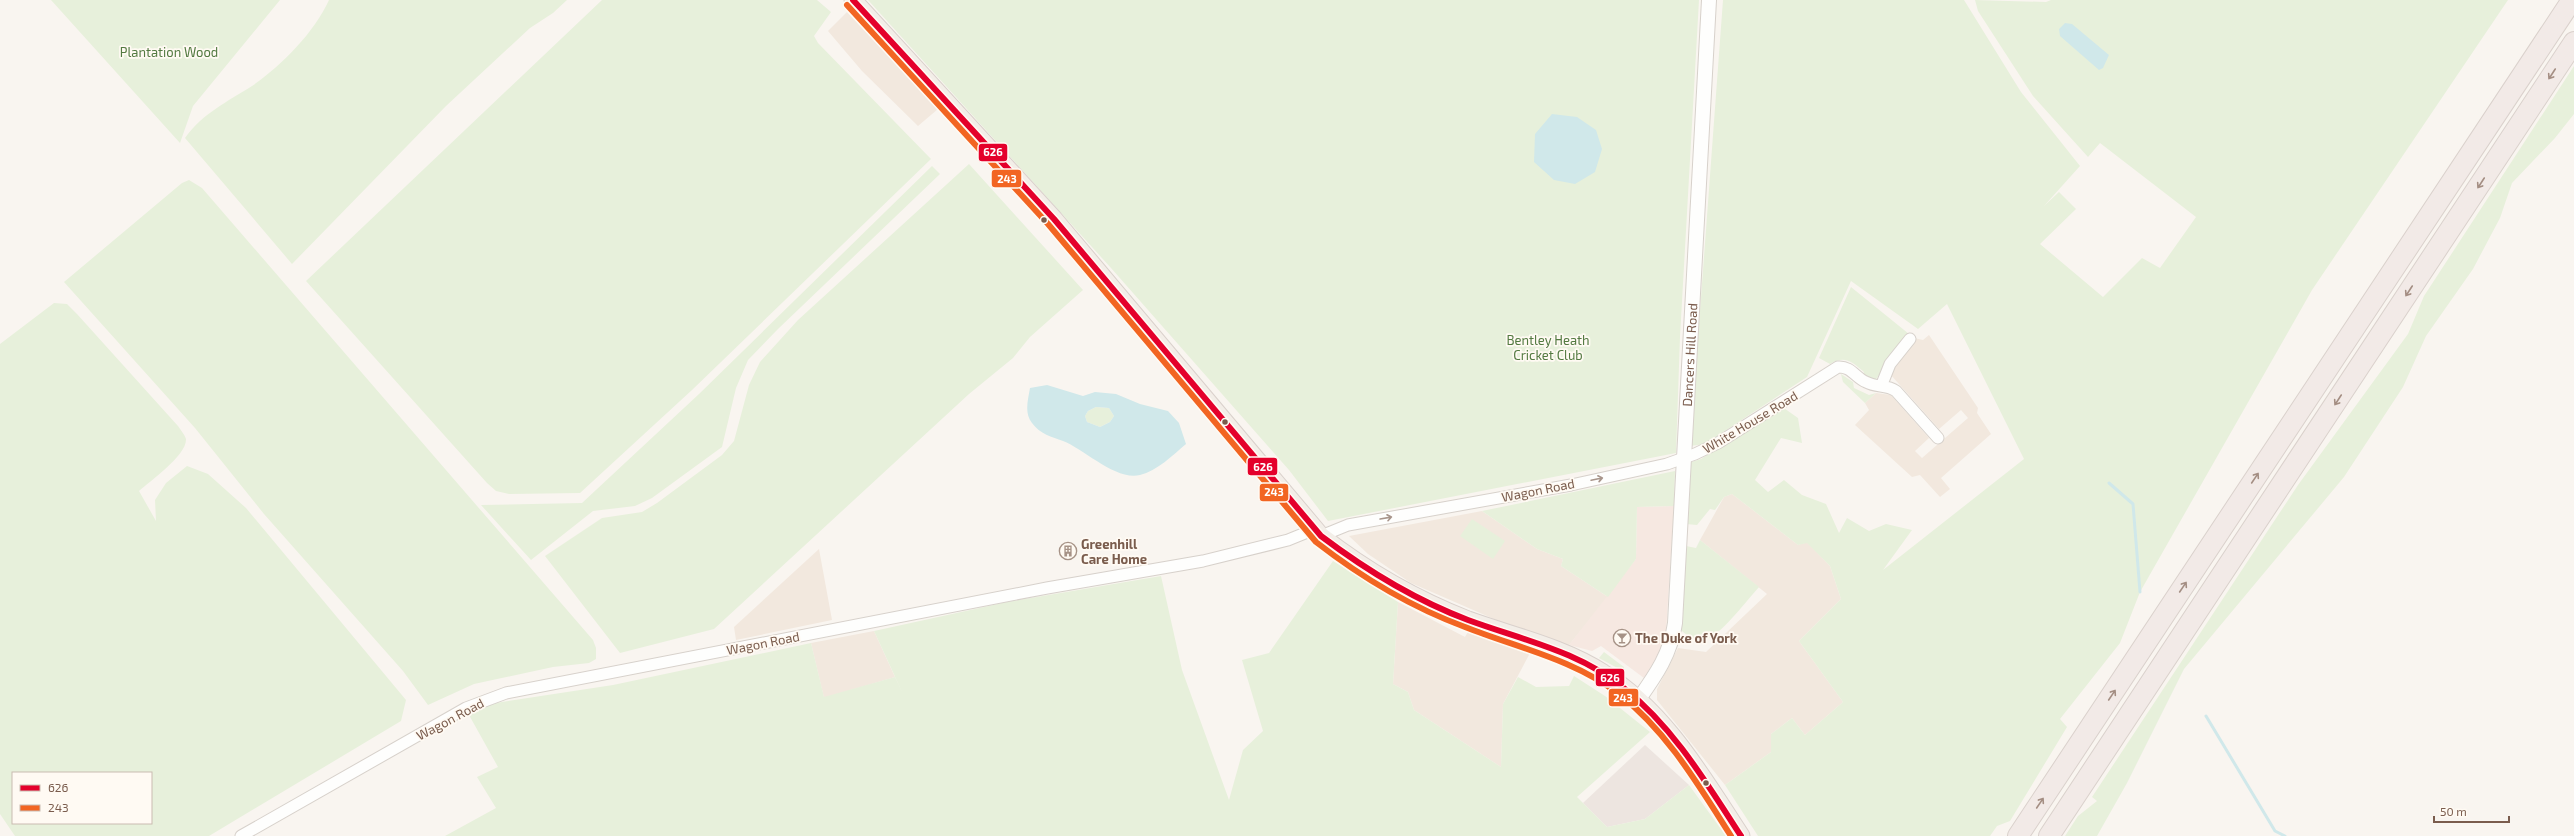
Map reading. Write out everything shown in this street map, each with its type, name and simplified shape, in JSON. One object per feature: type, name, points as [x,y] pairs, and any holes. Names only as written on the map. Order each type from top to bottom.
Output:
[{"type":"highway","points":[[2018,836],[2572,0]]},
{"type":"highway","points":[[2049,836],[2574,42]]},
{"type":"main road","points":[[853,0],[1054,219],[1318,532],[1363,567],[1423,601],[1583,662],[1614,680],[1638,700],[1673,739],[1741,836]]},
{"type":"street","name":"Dancers Hill Road","points":[[1638,700],[1664,660],[1673,637],[1678,590],[1683,458],[1709,0]]},
{"type":"street","points":[[1910,339],[1890,364],[1882,384],[1896,391],[1938,438]]},
{"type":"street","name":"White House Road","points":[[1683,458],[1718,443],[1783,400],[1815,384],[1834,369],[1843,367],[1868,384],[1882,384]]},
{"type":"street","name":"Wagon Road","points":[[241,836],[466,708],[506,693],[1047,588],[1203,561],[1348,525],[1571,485],[1667,464],[1683,458]]},
{"type":"shaded area","points":[[847,12],[938,109],[918,126],[862,71],[828,31]]},
{"type":"shaded area","points":[[1929,335],[1978,408],[1977,413],[1991,434],[1941,478],[1950,489],[1940,497],[1920,475],[1912,477],[1855,425],[1869,410],[1865,403],[1876,393],[1891,395],[1929,438],[1915,451],[1922,458],[1968,418],[1961,410],[1939,429],[1890,374],[1914,338],[1923,340]]},
{"type":"shaded area","points":[[1732,494],[1798,545],[1807,542],[1830,566],[1841,599],[1799,641],[1843,702],[1805,735],[1792,718],[1771,734],[1771,752],[1725,785],[1657,700],[1657,689],[1678,648],[1706,652],[1767,594],[1700,540],[1724,497]]},
{"type":"shaded area","points":[[1674,506],[1665,648],[1644,678],[1601,646],[1592,651],[1569,645],[1636,559],[1637,507]]},
{"type":"shaded area","points":[[1482,511],[1537,549],[1563,559],[1561,566],[1608,597],[1569,645],[1524,632],[1411,583],[1368,554],[1349,536]]},
{"type":"shaded area","points":[[819,549],[832,620],[736,640],[734,627]]},
{"type":"shaded area","points":[[1398,602],[1465,637],[1469,630],[1530,653],[1503,704],[1501,767],[1414,710],[1408,692],[1393,684]]},
{"type":"shaded area","points":[[874,631],[895,677],[824,698],[811,643]]},
{"type":"shaded area","points":[[1645,745],[1689,785],[1645,819],[1607,827],[1583,803]]},
{"type":"green space","name":"Plantation Wood","points":[[51,0],[280,0],[193,106],[180,143]]},
{"type":"green space","points":[[329,0],[567,0],[553,13],[530,28],[446,106],[292,264],[185,138],[192,129],[208,115],[263,78],[285,59],[315,25]]},
{"type":"green space","points":[[602,0],[817,0],[831,12],[814,36],[818,43],[931,159],[692,390],[580,493],[509,494],[496,491],[487,483],[306,281]]},
{"type":"green space","name":"Bentley Heath Cricket Club","points":[[868,0],[1699,0],[1680,337],[1676,453],[1328,521],[1289,470],[1111,268]]},
{"type":"green space","points":[[1723,0],[1964,0],[2021,92],[2080,166],[2044,206],[2059,192],[2076,209],[2040,244],[2103,297],[2142,258],[2160,268],[2196,217],[2100,143],[2088,157],[2033,96],[1978,11],[1975,0],[2046,2],[2051,0],[2508,0],[2312,290],[2140,592],[2120,643],[2060,719],[2067,727],[2010,821],[1997,826],[1990,836],[1758,836],[1725,785],[1771,752],[1771,734],[1792,718],[1805,735],[1843,702],[1799,641],[1841,599],[1830,566],[1807,543],[1798,545],[1732,494],[1724,497],[1715,510],[1710,509],[1697,525],[1686,524],[1688,463],[1701,459],[1781,406],[1798,418],[1802,443],[1781,438],[1755,480],[1768,492],[1784,480],[1802,495],[1826,504],[1839,533],[1847,518],[1869,531],[1886,524],[1912,530],[1883,570],[2024,459],[1947,304],[1918,329],[1851,281],[1807,377],[1705,444],[1690,446]]},
{"type":"green space","points":[[2574,66],[2574,114],[2555,138],[2512,183],[2500,218],[2473,269],[2426,336],[2403,387],[2344,477],[2184,669],[2127,783],[2097,836],[2065,836],[2078,816],[2097,801],[2092,797],[2298,485],[2408,334],[2424,296]]},
{"type":"green space","points":[[969,164],[1083,290],[1030,337],[1013,358],[969,394],[714,629],[620,653],[545,556],[602,518],[642,512],[657,503],[722,455],[734,441],[749,385],[760,362],[798,320]]},
{"type":"green space","points":[[932,166],[940,174],[778,329],[748,360],[736,388],[722,447],[652,498],[635,506],[593,511],[531,560],[481,505],[582,503],[699,394]]},
{"type":"green space","points":[[189,180],[202,188],[593,640],[596,648],[596,659],[589,663],[553,667],[474,684],[428,705],[403,671],[264,514],[195,428],[64,282],[182,183]]},
{"type":"green space","points":[[1851,287],[1909,334],[1876,379],[1872,380],[1863,375],[1864,372],[1856,365],[1848,361],[1840,360],[1830,364],[1819,358]]},
{"type":"green space","points":[[54,303],[67,304],[184,434],[186,439],[185,445],[181,452],[139,491],[156,521],[155,500],[166,483],[187,466],[208,474],[246,508],[406,700],[401,721],[209,836],[15,836],[0,814],[0,344]]},
{"type":"green space","points":[[1841,374],[1853,382],[1854,388],[1869,395],[1876,393],[1865,403],[1843,382]]},
{"type":"green space","points":[[1096,407],[1109,408],[1114,416],[1110,422],[1100,427],[1087,422],[1085,416],[1088,411]]},
{"type":"green space","points":[[1675,471],[1674,506],[1637,507],[1636,559],[1608,597],[1561,566],[1563,559],[1537,549],[1482,511]]},
{"type":"green space","points":[[1472,519],[1505,541],[1493,559],[1460,536]]},
{"type":"green space","points":[[1700,540],[1759,587],[1721,629],[1709,638],[1705,639],[1690,637],[1681,630],[1684,592],[1681,591],[1686,546],[1696,548]]},
{"type":"green space","points":[[1333,561],[1398,602],[1393,684],[1408,692],[1414,710],[1501,767],[1503,704],[1518,677],[1536,687],[1569,686],[1574,676],[1605,696],[1650,732],[1577,797],[1607,827],[1645,819],[1689,785],[1726,836],[445,836],[496,808],[477,777],[498,767],[469,715],[489,704],[613,685],[811,643],[824,697],[895,677],[903,694],[874,631],[1007,602],[1161,576],[1182,670],[1229,800],[1243,750],[1263,731],[1242,660],[1269,653]]},
{"type":"green space","points":[[1604,652],[1624,667],[1623,671],[1599,658]]},
{"type":"water","points":[[2065,23],[2072,24],[2109,55],[2103,68],[2099,70],[2060,36],[2059,29]]},
{"type":"water","points":[[1552,114],[1577,117],[1596,130],[1602,149],[1595,172],[1575,184],[1554,180],[1534,162],[1535,134]]},
{"type":"water","points":[[1047,385],[1083,396],[1095,392],[1116,394],[1140,404],[1168,411],[1179,423],[1186,444],[1153,470],[1140,475],[1131,476],[1121,473],[1100,463],[1071,445],[1046,435],[1035,427],[1027,411],[1030,388]],"holes":[[[1096,407],[1109,408],[1114,416],[1110,422],[1100,427],[1087,422],[1085,416],[1088,411]]]},
{"type":"waterway","points":[[2109,483],[2133,504],[2140,592]]},
{"type":"waterway","points":[[2206,716],[2275,831],[2285,836]]},
{"type":"transit line","name":"626","points":[[853,0],[1054,219],[1321,536],[1356,561],[1410,594],[1468,620],[1550,648],[1589,665],[1607,676],[1643,704],[1659,721],[1689,758],[1741,836]]},
{"type":"transit line","name":"243","points":[[847,5],[1048,224],[1316,542],[1369,579],[1406,601],[1465,627],[1564,663],[1601,682],[1619,694],[1636,709],[1667,742],[1694,779],[1731,836]]},
{"type":"place","name":"Greenhill Care Home","points":[[1068,551]]},
{"type":"place","name":"The Duke of York","points":[[1622,638]]}]
